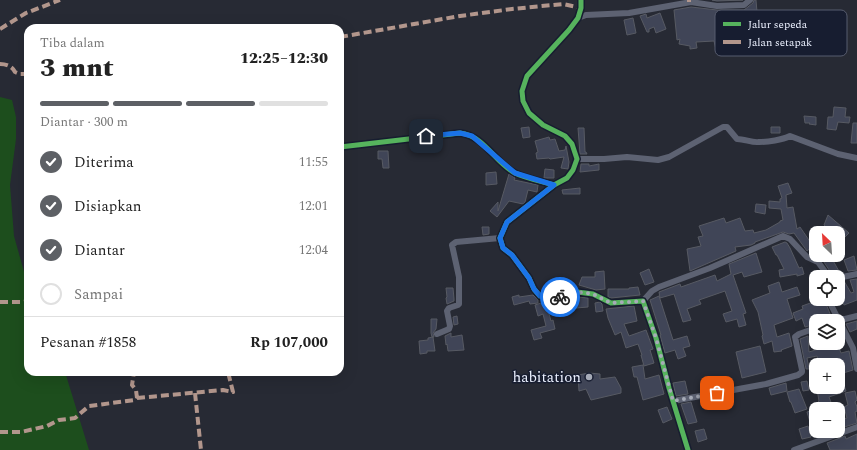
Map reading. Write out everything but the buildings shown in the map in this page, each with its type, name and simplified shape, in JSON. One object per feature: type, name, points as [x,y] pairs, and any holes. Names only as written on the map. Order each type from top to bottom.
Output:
[{"type":"street","points":[[581,0],[581,8],[578,18],[527,76],[522,91],[523,101],[529,113],[543,125],[570,140],[577,159],[573,170],[567,178],[554,185],[507,222],[500,238],[503,248],[512,255],[540,296],[548,299],[564,297],[577,292],[593,294],[611,303],[643,301],[655,288],[718,265],[783,236],[790,239],[807,257],[818,262],[824,270]]},
{"type":"street","points":[[578,18],[586,15],[629,12],[692,2],[724,6],[744,5],[750,0]]},
{"type":"street","points":[[577,159],[627,157],[658,160],[664,159],[723,127],[727,127],[737,139],[745,139],[758,143],[790,136],[838,154],[857,158]]},
{"type":"street","points":[[344,147],[452,133],[466,133],[477,139],[515,173],[554,185]]},
{"type":"street","points":[[437,334],[449,329],[450,326],[447,311],[449,308],[459,304],[459,277],[452,245],[456,242],[500,238]]},
{"type":"street","points":[[845,277],[857,274]]},
{"type":"street","points":[[643,301],[656,338],[688,450]]},
{"type":"street","points":[[845,319],[857,316]]},
{"type":"street","points":[[673,401],[766,384],[798,375],[802,372],[802,370],[795,337],[809,330]]},
{"type":"street","points":[[845,333],[853,348],[857,369]]},
{"type":"street","points":[[794,450],[857,427]]},
{"type":"green space","points":[[0,97],[12,100],[16,117],[16,139],[10,185],[14,236],[24,272],[24,376],[66,376],[89,450],[0,450]]},
{"type":"marked path","points":[[0,29],[26,13],[60,0]]},
{"type":"marked path","points":[[344,36],[460,16],[512,9],[563,4],[581,8]]},
{"type":"marked path","points":[[0,64],[9,66],[15,72],[24,74]]},
{"type":"marked path","points":[[0,302],[24,302]]},
{"type":"marked path","points":[[0,432],[21,432],[47,426],[59,420],[75,418],[89,406],[135,400],[137,398],[136,390],[132,385],[133,376]]},
{"type":"marked path","points":[[137,398],[223,390],[233,392],[229,376]]},
{"type":"marked path","points":[[195,393],[201,450]]},
{"type":"cycle path","points":[[344,147],[460,133],[469,135],[476,139],[483,144],[501,163],[519,175],[554,185],[567,178],[573,170],[577,159],[572,144],[565,136],[543,125],[529,113],[523,101],[522,91],[527,76],[578,18],[581,8],[581,0]]},
{"type":"cycle path","points":[[554,185],[507,222],[500,238],[503,248],[512,255],[540,296],[548,299],[564,297],[577,292],[593,294],[611,303],[643,301],[656,338],[669,388],[688,450]]},
{"type":"way so far","points":[[560,297],[577,292],[593,294],[611,303],[643,301],[656,338],[673,401],[717,393]]},
{"type":"place","name":"habitation","points":[[589,377]]},
{"type":"route","points":[[426,136],[466,133],[477,139],[515,173],[554,185],[507,222],[502,231],[500,241],[503,248],[512,255],[529,278],[534,289],[540,296],[548,299],[560,297]]}]
